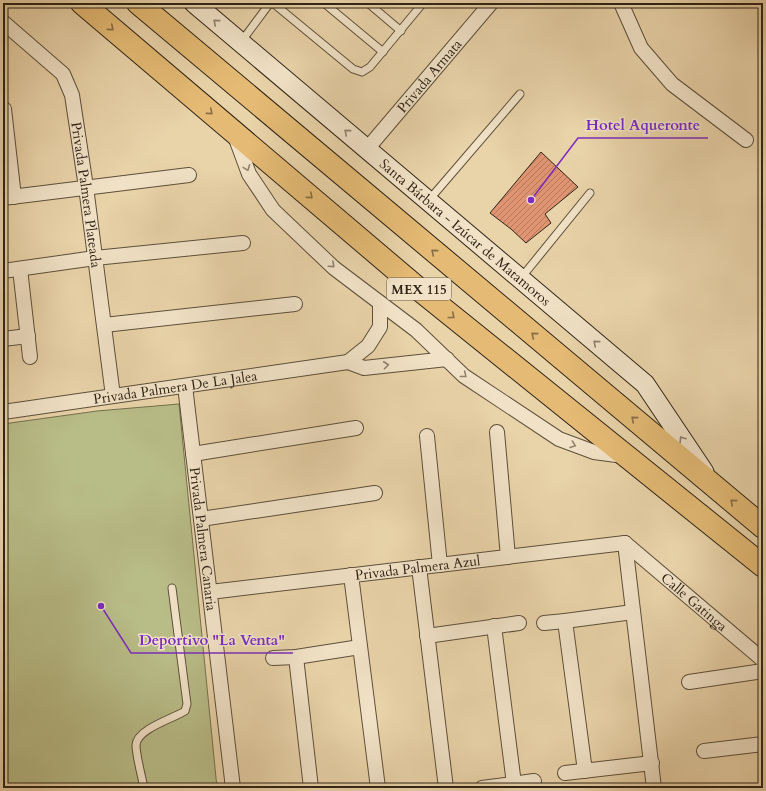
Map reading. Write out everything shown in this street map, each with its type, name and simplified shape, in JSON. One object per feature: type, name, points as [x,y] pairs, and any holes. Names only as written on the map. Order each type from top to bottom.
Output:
[{"type":"main road","name":"MEX 115","points":[[82,3],[421,292],[763,566]]},
{"type":"main road","name":"MEX 115","points":[[138,3],[763,527]]},
{"type":"street","name":"Santa Bárbara - Izúcar de Matamoros","points":[[194,3],[645,384],[711,483]]},
{"type":"street","name":"Privada Armata","points":[[367,149],[491,3]]},
{"type":"street","points":[[621,3],[641,48],[672,84],[746,140]]},
{"type":"street","name":"Privada Palmera Plateada","points":[[3,22],[63,74],[72,95],[86,187],[113,396]]},
{"type":"street","points":[[4,109],[9,197],[189,175]]},
{"type":"street","points":[[234,132],[249,174],[273,210],[334,268],[416,330],[464,376],[558,439],[594,452],[626,456]]},
{"type":"street","points":[[3,271],[95,258],[243,242]]},
{"type":"street","points":[[20,269],[30,357]]},
{"type":"street","points":[[348,362],[368,346],[380,327],[380,303]]},
{"type":"street","points":[[104,325],[295,304]]},
{"type":"street","points":[[3,339],[28,336]]},
{"type":"street","name":"Privada Palmera De La Jalea","points":[[3,412],[348,362],[364,368],[447,359]]},
{"type":"street","name":"Privada Palmera Canaria","points":[[185,386],[233,788]]},
{"type":"street","points":[[193,454],[356,428]]},
{"type":"street","points":[[497,432],[508,557]]},
{"type":"street","points":[[427,436],[440,565]]},
{"type":"street","points":[[201,519],[375,493]]},
{"type":"street","points":[[625,543],[654,788]]},
{"type":"street","name":"Privada Palmera Azul","points":[[210,592],[625,543]]},
{"type":"street","name":"Calle Gatinga","points":[[625,543],[763,660]]},
{"type":"street","points":[[419,568],[446,788]]},
{"type":"street","points":[[351,575],[378,788]]},
{"type":"street","points":[[544,623],[633,612]]},
{"type":"street","points":[[565,621],[585,771]]},
{"type":"street","points":[[427,636],[519,623]]},
{"type":"street","points":[[494,626],[514,784]]},
{"type":"street","points":[[274,658],[296,657],[360,647]]},
{"type":"street","points":[[296,657],[311,788]]},
{"type":"street","points":[[689,682],[763,671]]},
{"type":"street","points":[[704,751],[763,744]]},
{"type":"street","points":[[565,774],[652,763]]},
{"type":"street","points":[[482,788],[534,781]]},
{"type":"lane","points":[[240,42],[270,3]]},
{"type":"lane","points":[[273,3],[357,71],[362,72],[366,70],[401,31],[419,5]]},
{"type":"lane","points":[[324,3],[383,52]]},
{"type":"lane","points":[[368,3],[401,31]]},
{"type":"lane","points":[[428,200],[520,94]]},
{"type":"lane","points":[[520,278],[590,192]]},
{"type":"lane","points":[[144,788],[136,745],[139,737],[147,730],[185,711],[187,704],[172,588]]},
{"type":"green space","points":[[179,404],[217,788],[3,788],[3,424],[97,411]]},
{"type":"building","points":[[541,152],[578,187],[545,214],[551,223],[526,243],[490,213]]},
{"type":"place","name":"Hotel Aqueronte","points":[[531,200]]},
{"type":"place","name":"Deportivo \"La Venta\"","points":[[101,606]]}]
